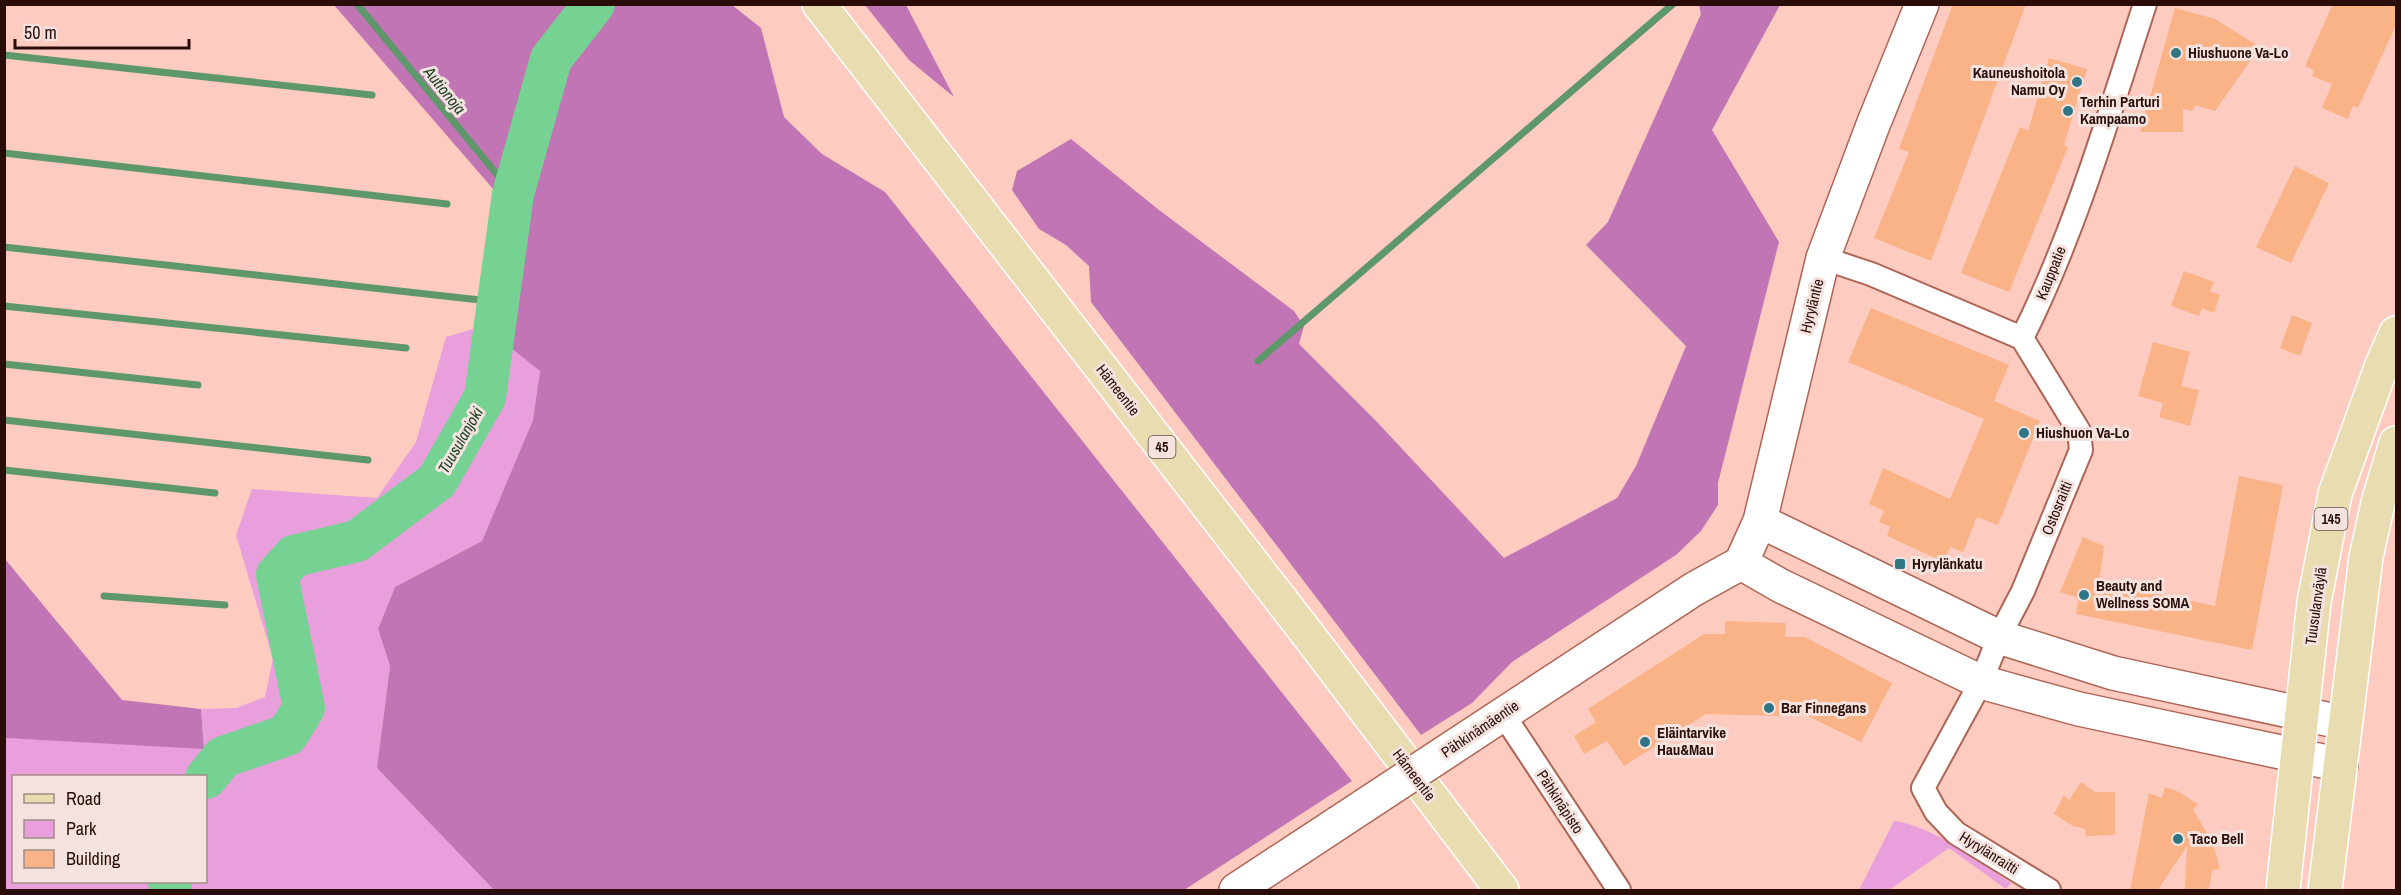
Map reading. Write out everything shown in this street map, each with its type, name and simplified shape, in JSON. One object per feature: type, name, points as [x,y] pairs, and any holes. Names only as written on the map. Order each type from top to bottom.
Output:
[{"type":"main road","name":"Hämeentie","points":[[819,4],[1299,623],[1502,891]]},
{"type":"main road","name":"Tuusulanväylä","points":[[2283,891],[2314,602],[2335,494],[2382,364],[2397,333]]},
{"type":"main road","points":[[2325,891],[2366,557],[2379,499],[2397,443]]},
{"type":"street","name":"Hyryläntie","points":[[1742,563],[1760,521],[1823,258],[1922,4]]},
{"type":"street","name":"Kauppatie","points":[[2022,338],[2045,292],[2091,168],[2145,4]]},
{"type":"street","points":[[1823,258],[1871,274],[2022,338]]},
{"type":"street","name":"Ostosraitti","points":[[1981,682],[2023,591],[2081,450],[2079,431],[2022,338]]},
{"type":"street","points":[[1760,521],[2000,637],[2113,673],[2345,723]]},
{"type":"street","points":[[1742,563],[1781,586],[1981,682],[2079,709],[2341,765]]},
{"type":"street","name":"Pähkinämäentie","points":[[1236,891],[1694,589],[1742,563]]},
{"type":"street","name":"Hyrylänraitti","points":[[1981,682],[1923,788],[1936,812],[1956,833],[2049,891]]},
{"type":"street","name":"Pähkinäpisto","points":[[1503,714],[1619,891]]},
{"type":"green space","points":[[483,326],[540,371],[533,420],[482,541],[395,587],[378,629],[390,666],[377,768],[494,890],[5,890],[4,738],[204,748],[201,709],[236,708],[265,697],[273,659],[236,535],[252,489],[377,498],[416,442],[446,337]]},
{"type":"green space","points":[[1894,821],[1909,824],[1939,837],[2011,883],[2006,889],[1949,848],[1889,890],[1859,890]]},
{"type":"shaded area","points":[[334,5],[732,5],[761,28],[784,117],[822,154],[885,192],[1352,781],[1184,890],[494,890],[377,768],[390,666],[378,629],[395,587],[482,541],[533,420],[540,371],[483,326],[492,305],[500,197]]},
{"type":"shaded area","points":[[865,5],[906,5],[954,97],[909,60]]},
{"type":"shaded area","points":[[1699,5],[1780,5],[1712,130],[1779,242],[1718,483],[1718,505],[1701,531],[1676,555],[1512,662],[1472,703],[1421,735],[1091,302],[1089,266],[1066,245],[1039,229],[1012,190],[1017,171],[1071,139],[1159,210],[1294,311],[1304,326],[1299,344],[1377,422],[1504,558],[1617,498],[1636,466],[1686,346],[1586,245],[1608,222],[1701,14]]},
{"type":"shaded area","points":[[5,559],[122,700],[201,709],[204,749],[5,738]]},
{"type":"building","points":[[1953,4],[2026,4],[1931,261],[1874,238],[1909,152],[1899,149]]},
{"type":"building","points":[[2333,4],[2397,4],[2397,23],[2358,108],[2353,106],[2348,119],[2322,108],[2332,84],[2312,76],[2314,70],[2305,66]]},
{"type":"building","points":[[2175,8],[2215,19],[2260,47],[2215,111],[2195,105],[2192,111],[2183,109],[2183,132],[2140,132]]},
{"type":"building","points":[[2049,58],[2087,69],[2064,145],[2068,147],[2009,292],[1961,273],[2020,127],[2028,131]]},
{"type":"building","points":[[2295,166],[2329,183],[2291,263],[2256,247]]},
{"type":"building","points":[[2184,271],[2214,282],[2210,291],[2220,295],[2214,313],[2202,308],[2199,316],[2171,306]]},
{"type":"building","points":[[1871,308],[2009,365],[1994,401],[2040,421],[1998,525],[1977,517],[1963,552],[1950,547],[1944,562],[1887,536],[1890,527],[1879,522],[1884,511],[1869,504],[1883,468],[1950,499],[1984,419],[1848,362]]},
{"type":"building","points":[[2292,315],[2312,323],[2300,356],[2280,348]]},
{"type":"building","points":[[2153,342],[2190,352],[2181,386],[2199,390],[2190,426],[2159,417],[2163,403],[2138,396]]},
{"type":"building","points":[[2239,476],[2283,485],[2252,650],[2076,614],[2079,598],[2060,592],[2083,537],[2104,546],[2099,582],[2215,606]]},
{"type":"building","points":[[1725,621],[1786,623],[1785,637],[1805,637],[1892,683],[1861,742],[1781,703],[1781,716],[1706,714],[1624,766],[1607,741],[1584,754],[1574,736],[1596,722],[1588,709],[1704,634],[1725,634]]},
{"type":"building","points":[[2081,782],[2095,792],[2115,792],[2115,835],[2086,836],[2085,829],[2073,826],[2054,814],[2064,795],[2069,800]]},
{"type":"building","name":"Taco Bell","points":[[2165,787],[2179,792],[2198,804],[2193,810],[2213,843],[2220,869],[2212,870],[2209,891],[2185,891],[2187,846],[2157,891],[2130,891],[2149,793],[2162,798]]},
{"type":"waterway","name":"Autionoja","points":[[357,4],[513,194]]},
{"type":"waterway","name":"Tuusulanjoki","points":[[207,777],[223,757],[287,735],[304,708],[277,575],[294,556],[357,541],[437,481],[485,397],[513,194],[551,59],[594,4]]},
{"type":"waterway","points":[[1258,361],[1673,4]]},
{"type":"waterway","points":[[4,55],[372,95]]},
{"type":"waterway","points":[[4,153],[447,204]]},
{"type":"waterway","points":[[4,247],[498,302]]},
{"type":"waterway","points":[[4,306],[406,348]]},
{"type":"waterway","points":[[4,364],[198,385]]},
{"type":"waterway","points":[[4,420],[368,460]]},
{"type":"waterway","points":[[4,470],[215,493]]},
{"type":"waterway","points":[[104,596],[225,605]]},
{"type":"waterway","name":"Tuusulanjoki","points":[[169,883],[171,890]]},
{"type":"place","name":"Hiushuone Va-Lo","points":[[2176,53]]},
{"type":"place","name":"Kauneushoitola Namu Oy","points":[[2077,82]]},
{"type":"place","name":"Terhin Parturi Kampaamo","points":[[2068,111]]},
{"type":"place","name":"Hiushuon Va-Lo","points":[[2024,433]]},
{"type":"place","name":"Hyrylänkatu","points":[[1900,564]]},
{"type":"place","name":"Beauty and Wellness SOMA","points":[[2084,595]]},
{"type":"place","name":"Bar Finnegans","points":[[1769,708]]},
{"type":"place","name":"Eläintarvike Hau&Mau","points":[[1645,742]]},
{"type":"place","name":"Taco Bell","points":[[2178,839]]}]
